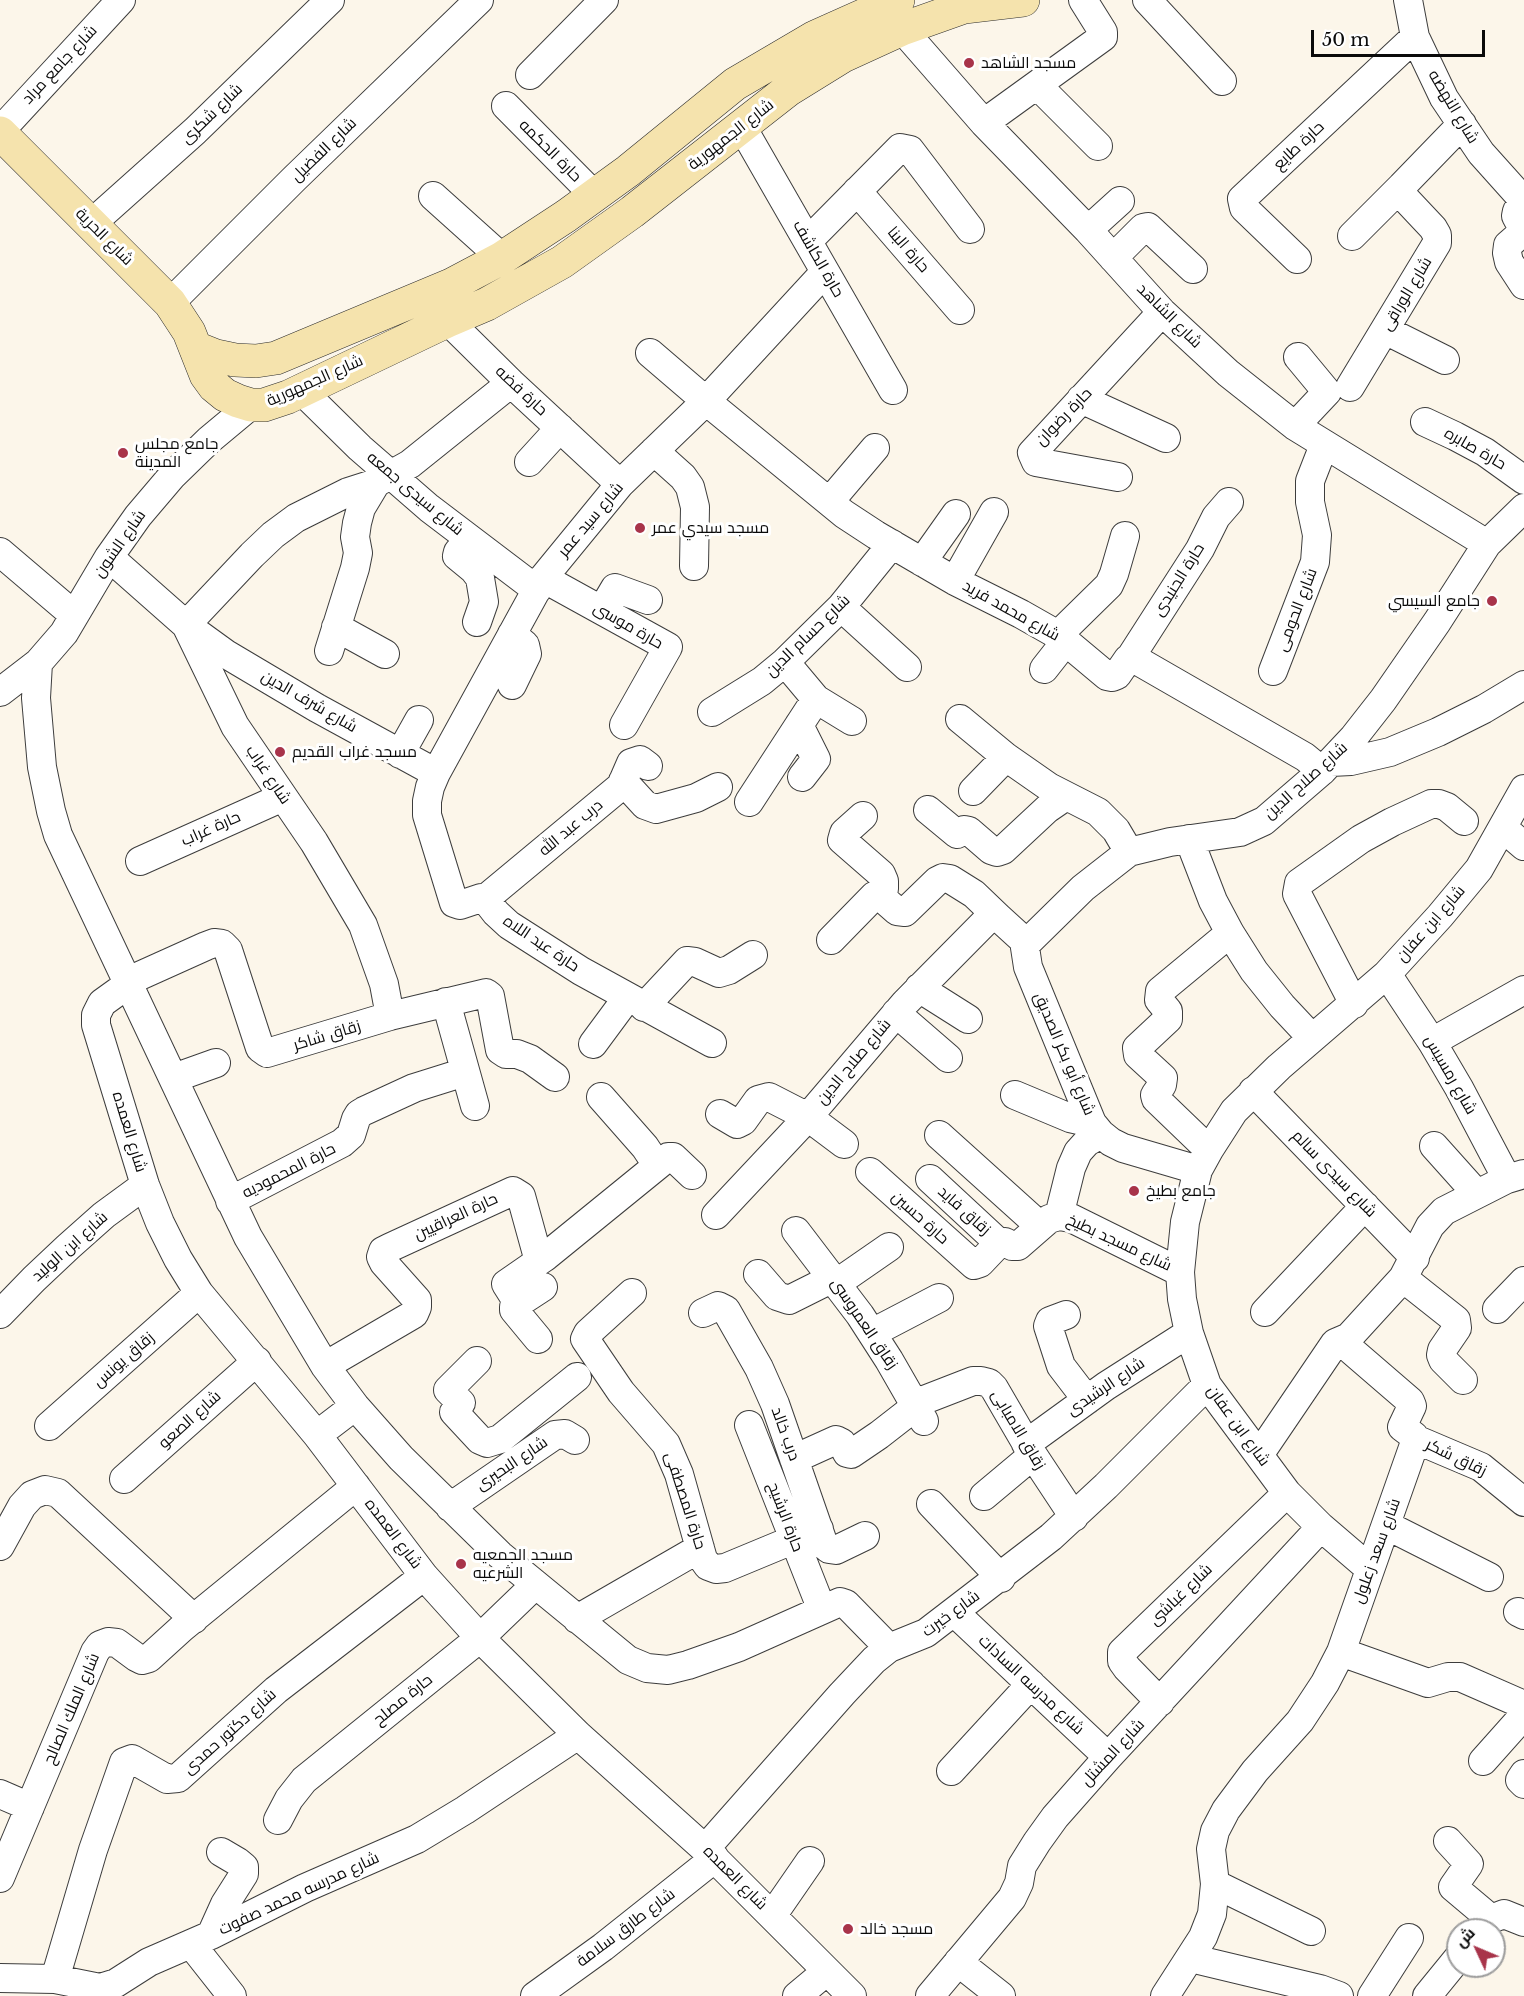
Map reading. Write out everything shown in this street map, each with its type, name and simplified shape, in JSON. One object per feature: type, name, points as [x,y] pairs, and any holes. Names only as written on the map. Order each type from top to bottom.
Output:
[{"type":"street","name":"شارع جامع مراد","points":[[0,132],[120,0]]},
{"type":"street","name":"شارع شكرى","points":[[91,224],[195,131],[330,0]]},
{"type":"street","name":"شارع الفضيل","points":[[170,303],[479,0]]},
{"type":"street","points":[[530,75],[604,0]]},
{"type":"street","name":"شارع الجمهورية","points":[[196,348],[235,360],[256,361],[276,358],[451,285],[502,258],[628,171],[735,84],[815,38],[857,21],[1023,0]]},
{"type":"street","points":[[984,123],[1103,37],[1103,32],[1083,0]]},
{"type":"street","points":[[1147,0],[1222,81]]},
{"type":"street","name":"شارع النهضه","points":[[1407,0],[1415,37],[1444,98],[1481,153],[1524,202]]},
{"type":"street","name":"شارع الشاهد","points":[[900,14],[984,123],[1088,230],[1162,312],[1228,373],[1295,426],[1487,544]]},
{"type":"street","name":"شارع الجمهورية","points":[[196,348],[206,375],[214,386],[238,401],[251,405],[264,405],[276,402],[487,304],[562,262],[597,238],[742,128],[788,90],[825,67],[857,21]]},
{"type":"street","name":"حارة طايع","points":[[1297,259],[1244,208],[1242,199],[1415,37]]},
{"type":"street","points":[[1037,85],[1098,146]]},
{"type":"street","name":"حارة الحكمه","points":[[506,106],[594,195]]},
{"type":"street","points":[[1352,236],[1462,124]]},
{"type":"street","name":"حارة الكاشف","points":[[742,128],[892,390]]},
{"type":"street","name":"شارع الحرية","points":[[0,132],[170,303],[196,348]]},
{"type":"street","points":[[808,241],[897,150],[906,147],[970,229]]},
{"type":"street","name":"شارع الوراقى","points":[[1350,387],[1437,243],[1437,235],[1433,228],[1401,194],[1401,186]]},
{"type":"street","name":"حارة البنا","points":[[856,191],[960,310]]},
{"type":"street","points":[[433,196],[502,258]]},
{"type":"street","points":[[1088,230],[1120,201]]},
{"type":"street","points":[[1524,202],[1516,216],[1524,228],[1522,233],[1508,245],[1507,253],[1509,262],[1524,285]]},
{"type":"street","points":[[1113,258],[1143,228],[1148,227],[1192,269]]},
{"type":"street","name":"شارع سيد عمر","points":[[436,773],[511,685],[527,651],[525,645],[512,634],[540,584],[620,484],[706,401],[825,272]]},
{"type":"street","name":"حارة فضه","points":[[424,296],[511,383],[620,484]]},
{"type":"street","name":"حارة رضوان","points":[[1118,477],[1036,462],[1032,458],[1032,453],[1034,448],[1162,312]]},
{"type":"street","points":[[1385,330],[1445,360]]},
{"type":"street","name":"شارع محمد فريد","points":[[650,353],[844,514],[955,581],[1021,614],[1062,638],[1107,676],[1117,675],[1130,658]]},
{"type":"street","points":[[1295,426],[1327,392],[1298,357]]},
{"type":"street","points":[[186,625],[252,555],[288,524],[322,504],[383,479],[431,448],[511,383]]},
{"type":"street","name":"شارع سيدى جمعه","points":[[301,390],[383,479],[468,540],[540,584]]},
{"type":"street","points":[[1081,399],[1166,438]]},
{"type":"street","name":"شارع الشون","points":[[0,692],[38,663],[64,633],[109,556],[138,516],[172,476],[209,440],[251,405]]},
{"type":"street","name":"حارة صابره","points":[[1425,422],[1485,452],[1524,480]]},
{"type":"street","points":[[529,462],[560,428]]},
{"type":"street","name":"شارع الحومى","points":[[1273,671],[1316,562],[1317,536],[1310,502],[1310,481],[1324,445]]},
{"type":"street","points":[[830,501],[875,448]]},
{"type":"street","points":[[654,451],[683,477],[690,487],[695,507],[694,566]]},
{"type":"street","points":[[383,479],[368,495],[359,516],[355,537],[358,553],[355,568],[332,639],[385,654]]},
{"type":"street","name":"حارة الجنيدى","points":[[1130,658],[1200,549],[1216,517],[1229,502]]},
{"type":"street","points":[[955,581],[994,512]]},
{"type":"street","points":[[922,562],[956,514]]},
{"type":"street","points":[[1487,544],[1518,524]]},
{"type":"street","points":[[1044,669],[1062,638],[1109,585],[1125,536]]},
{"type":"street","points":[[468,540],[457,556],[480,578],[484,602],[477,622]]},
{"type":"street","name":"شارع حسام الدين","points":[[712,712],[762,681],[785,662],[841,607],[892,544]]},
{"type":"street","name":"شارع صلاح الدين","points":[[1024,941],[1033,939],[1083,888],[1129,852],[1189,839],[1240,832],[1264,820],[1326,767],[1354,737],[1403,671],[1487,544]]},
{"type":"street","points":[[0,552],[74,615]]},
{"type":"street","name":"شارع غراب","points":[[109,556],[186,625],[232,720],[314,842],[363,925],[384,984],[390,1017]]},
{"type":"street","name":"حارة موسى","points":[[540,584],[602,610],[668,647],[624,725]]},
{"type":"street","points":[[602,610],[615,588],[648,600]]},
{"type":"street","points":[[841,607],[907,667]]},
{"type":"street","name":"شارع شرف الدين","points":[[186,625],[226,654],[436,773]]},
{"type":"street","points":[[1130,658],[1326,767],[1390,752],[1438,732],[1524,685]]},
{"type":"street","points":[[785,662],[816,699],[852,721]]},
{"type":"street","points":[[38,663],[38,733],[51,811],[58,835],[126,984],[174,1078],[248,1238],[326,1366],[355,1406],[401,1458],[450,1507],[535,1585],[628,1660],[647,1668],[668,1670],[688,1665],[739,1647],[837,1603],[843,1603],[890,1648]]},
{"type":"street","points":[[749,802],[816,699]]},
{"type":"street","points":[[960,718],[1006,757],[1049,787],[1098,812],[1116,830],[1129,852]]},
{"type":"street","points":[[400,754],[419,720]]},
{"type":"street","points":[[799,725],[816,759],[802,777]]},
{"type":"street","points":[[974,791],[1006,757]]},
{"type":"street","name":"درب عبد الله","points":[[485,899],[621,786],[631,763],[640,760],[648,766]]},
{"type":"street","points":[[436,773],[430,787],[427,815],[454,903],[460,905],[481,898],[485,899]]},
{"type":"street","points":[[623,781],[645,806],[656,809],[696,798],[718,787]]},
{"type":"street","name":"شارع ابن عفان","points":[[1370,1569],[1321,1527],[1287,1493],[1207,1385],[1188,1333],[1182,1299],[1180,1272],[1185,1222],[1204,1160],[1234,1111],[1312,1038],[1387,974],[1440,916],[1479,869],[1524,789]]},
{"type":"street","points":[[928,810],[957,834],[964,830],[969,831],[991,850],[997,852],[1003,850],[1047,809],[1066,796]]},
{"type":"street","name":"حارة غراب","points":[[140,861],[283,797]]},
{"type":"street","points":[[1354,1004],[1297,894],[1299,883],[1361,839],[1431,804],[1447,807],[1464,821]]},
{"type":"street","points":[[863,816],[841,836],[842,840],[881,874],[884,889],[880,896]]},
{"type":"street","points":[[1503,828],[1524,846]]},
{"type":"street","points":[[1189,839],[1213,901],[1230,933],[1268,988],[1312,1038]]},
{"type":"street","points":[[831,940],[874,896],[880,896],[897,911],[905,912],[943,878],[950,879],[982,901],[1024,941]]},
{"type":"street","name":"حارة عبد اللاه","points":[[485,899],[509,925],[581,971],[711,1043]]},
{"type":"street","name":"شارع صلاح الدين","points":[[716,1215],[808,1117],[919,988],[990,917],[998,917]]},
{"type":"street","points":[[1204,1160],[1156,1098],[1155,1095],[1162,1085],[1163,1078],[1138,1055],[1137,1048],[1168,1019],[1168,1011],[1159,1000],[1160,991],[1230,933]]},
{"type":"street","name":"شارع أبو بكر الصديق","points":[[1024,941],[1028,966],[1096,1128],[1111,1142],[1124,1148],[1204,1160]]},
{"type":"street","name":"زقاق شاكر","points":[[126,984],[206,946],[214,943],[222,944],[228,950],[260,1048],[267,1053],[483,992],[488,994],[500,1050],[506,1054],[517,1054],[530,1059],[555,1077]]},
{"type":"street","points":[[593,1044],[635,1002],[687,961],[696,962],[719,973],[729,970],[753,955]]},
{"type":"street","name":"شارع رمسيس","points":[[1387,974],[1515,1177]]},
{"type":"street","name":"شارع العمده","points":[[126,984],[102,1003],[96,1015],[96,1026],[145,1185],[160,1223],[199,1293],[317,1435],[424,1576],[480,1638],[578,1735],[710,1853],[852,1996]]},
{"type":"street","points":[[919,988],[968,1019]]},
{"type":"street","points":[[1432,1042],[1524,990]]},
{"type":"street","points":[[446,1002],[475,1106]]},
{"type":"street","points":[[896,1014],[948,1058]]},
{"type":"street","points":[[174,1078],[216,1062]]},
{"type":"street","name":"حارة المحموديه","points":[[230,1201],[342,1143],[351,1135],[356,1119],[364,1111],[414,1088],[465,1072]]},
{"type":"street","name":"شارع سيدى سالم","points":[[1253,1091],[1365,1206],[1409,1268],[1456,1320],[1457,1328],[1441,1355],[1443,1360],[1464,1380]]},
{"type":"street","points":[[939,1135],[1050,1221],[1078,1152],[1096,1128],[1015,1095]]},
{"type":"street","points":[[720,1114],[737,1124],[758,1100],[769,1096],[808,1117],[844,1144]]},
{"type":"street","points":[[601,1097],[645,1147],[657,1165]]},
{"type":"street","points":[[1434,1146],[1477,1194]]},
{"type":"street","points":[[517,1304],[518,1301],[506,1284],[545,1257],[657,1165],[671,1156],[692,1175]]},
{"type":"street","name":"حارة حسين","points":[[870,1172],[974,1265],[980,1263],[999,1243]]},
{"type":"street","points":[[1259,1455],[1335,1343],[1349,1337],[1409,1268],[1430,1226],[1444,1211],[1515,1177]]},
{"type":"street","name":"زقاق فايد","points":[[930,1179],[999,1243]]},
{"type":"street","name":"شارع ابن الوليد","points":[[0,1314],[68,1247],[104,1215],[145,1185]]},
{"type":"street","name":"حارة العراقيين","points":[[326,1366],[414,1314],[417,1300],[381,1257],[389,1248],[513,1191],[521,1196],[537,1254],[545,1257]]},
{"type":"street","points":[[1265,1312],[1365,1206]]},
{"type":"street","name":"شارع مسجد بطيخ","points":[[999,1243],[1005,1242],[1018,1246],[1050,1221],[1071,1218],[1180,1272]]},
{"type":"street","name":"زقاق العمروسى","points":[[796,1231],[835,1280],[872,1333],[921,1414]]},
{"type":"street","points":[[758,1274],[777,1296],[789,1300],[835,1280],[889,1247]]},
{"type":"street","points":[[1497,1309],[1524,1281]]},
{"type":"street","points":[[538,1339],[514,1307],[543,1287]]},
{"type":"street","name":"زقاق يونس","points":[[49,1426],[199,1293]]},
{"type":"street","name":"حارة المصطفى","points":[[632,1293],[588,1333],[585,1339],[621,1392],[666,1444],[679,1474],[703,1559],[708,1566],[716,1569],[724,1568],[806,1534]]},
{"type":"street","points":[[872,1333],[939,1298]]},
{"type":"street","name":"درب خالد","points":[[703,1313],[718,1306],[726,1310],[759,1368],[775,1404],[794,1458],[806,1534],[829,1549],[836,1550],[865,1536]]},
{"type":"street","points":[[1066,1315],[1050,1321],[1048,1326],[1061,1366],[1087,1400]]},
{"type":"street","name":"شارع الرشيدى","points":[[984,1496],[1029,1449],[1087,1400],[1188,1333]]},
{"type":"street","points":[[1349,1337],[1348,1345],[1352,1351],[1410,1401],[1412,1406],[1402,1426],[1415,1439]]},
{"type":"street","name":"شارع الصعو","points":[[124,1479],[256,1361]]},
{"type":"street","points":[[477,1361],[448,1389],[461,1403],[454,1412],[480,1440],[508,1449],[577,1377]]},
{"type":"street","name":"زقاق الامبابى","points":[[794,1458],[836,1440],[842,1443],[851,1454],[879,1435],[921,1414],[924,1400],[973,1381],[981,1381],[989,1383],[994,1388],[1029,1449],[1074,1517]]},
{"type":"street","name":"شارع خيرت","points":[[710,1853],[857,1677],[890,1648],[926,1633],[1000,1578],[1074,1517],[1207,1385]]},
{"type":"street","points":[[317,1435],[355,1406]]},
{"type":"street","name":"حارة الرشيح","points":[[749,1425],[806,1534],[822,1610]]},
{"type":"street","name":"شارع البحيرى","points":[[450,1507],[508,1449],[560,1433],[575,1440]]},
{"type":"street","name":"زقاق شكر","points":[[1415,1439],[1481,1467],[1524,1502]]},
{"type":"street","name":"شارع سعد زعلول","points":[[1165,1996],[1203,1937],[1212,1914],[1215,1884],[1211,1849],[1215,1831],[1226,1810],[1255,1771],[1300,1721],[1325,1683],[1341,1652],[1415,1439]]},
{"type":"street","name":"شارع الملك الصالح","points":[[0,1878],[95,1652],[100,1645],[108,1642],[117,1643],[142,1660],[149,1658],[170,1637],[356,1486]]},
{"type":"street","points":[[0,1546],[22,1506],[32,1495],[45,1490],[58,1493],[194,1619]]},
{"type":"street","name":"شارع غباشى","points":[[1160,1702],[1127,1668],[1122,1661],[1122,1652],[1287,1493]]},
{"type":"street","points":[[931,1504],[1000,1578]]},
{"type":"street","points":[[1386,1525],[1489,1577]]},
{"type":"street","name":"شارع المشتل","points":[[930,1996],[1012,1898],[1019,1883],[1022,1866],[1055,1817],[1321,1527]]},
{"type":"street","points":[[577,1619],[700,1548]]},
{"type":"street","name":"شارع دكتور حمدى","points":[[55,1979],[93,1850],[124,1762],[132,1759],[167,1779],[178,1778],[276,1690],[424,1576]]},
{"type":"street","name":"حارة مصلح","points":[[278,1820],[304,1780],[480,1638],[535,1585]]},
{"type":"street","name":"شارع مدرسه السادات","points":[[954,1612],[1108,1757]]},
{"type":"street","points":[[1341,1652],[1428,1683],[1448,1677],[1460,1677],[1524,1705]]},
{"type":"street","points":[[951,1771],[1031,1684]]},
{"type":"street","points":[[1483,1761],[1524,1715]]},
{"type":"street","name":"شارع مدرسه محمد صفوت","points":[[0,1978],[55,1979],[104,1992],[149,1962],[201,1940],[305,1888],[417,1839],[578,1735]]},
{"type":"street","points":[[1524,1774],[1520,1780],[1524,1784]]},
{"type":"street","points":[[0,1794],[30,1807]]},
{"type":"street","points":[[1448,1841],[1469,1864],[1453,1887],[1480,1918]]},
{"type":"street","points":[[220,1852],[244,1867],[244,1874],[201,1940],[232,1996]]},
{"type":"street","name":"شارع طارق سلامة","points":[[535,1996],[603,1947],[710,1853]]},
{"type":"street","points":[[772,1916],[810,1861]]},
{"type":"street","points":[[1215,1884],[1311,1931]]},
{"type":"street","points":[[1497,1918],[1504,1914],[1524,1922]]},
{"type":"street","points":[[1372,1996],[1409,1938]]},
{"type":"street","points":[[1190,1958],[1326,1994]]},
{"type":"street","points":[[958,1962],[1001,1996]]},
{"type":"street","points":[[797,1996],[827,1971]]},
{"type":"street","points":[[1427,1996],[1446,1973]]},
{"type":"place","name":"مسجد الشاهد","points":[[969,63]]},
{"type":"place","name":"جامع مجلس المدينة","points":[[123,453]]},
{"type":"place","name":"مسجد سيدي عمر","points":[[640,528]]},
{"type":"place","name":"جامع السيسي","points":[[1492,601]]},
{"type":"place","name":"مسجد غراب القديم","points":[[280,752]]},
{"type":"place","name":"جامع بطيخ","points":[[1134,1191]]},
{"type":"place","name":"مسجد الجمعيه الشرعيه","points":[[461,1564]]},
{"type":"place","name":"مسجد خالد","points":[[848,1929]]}]
